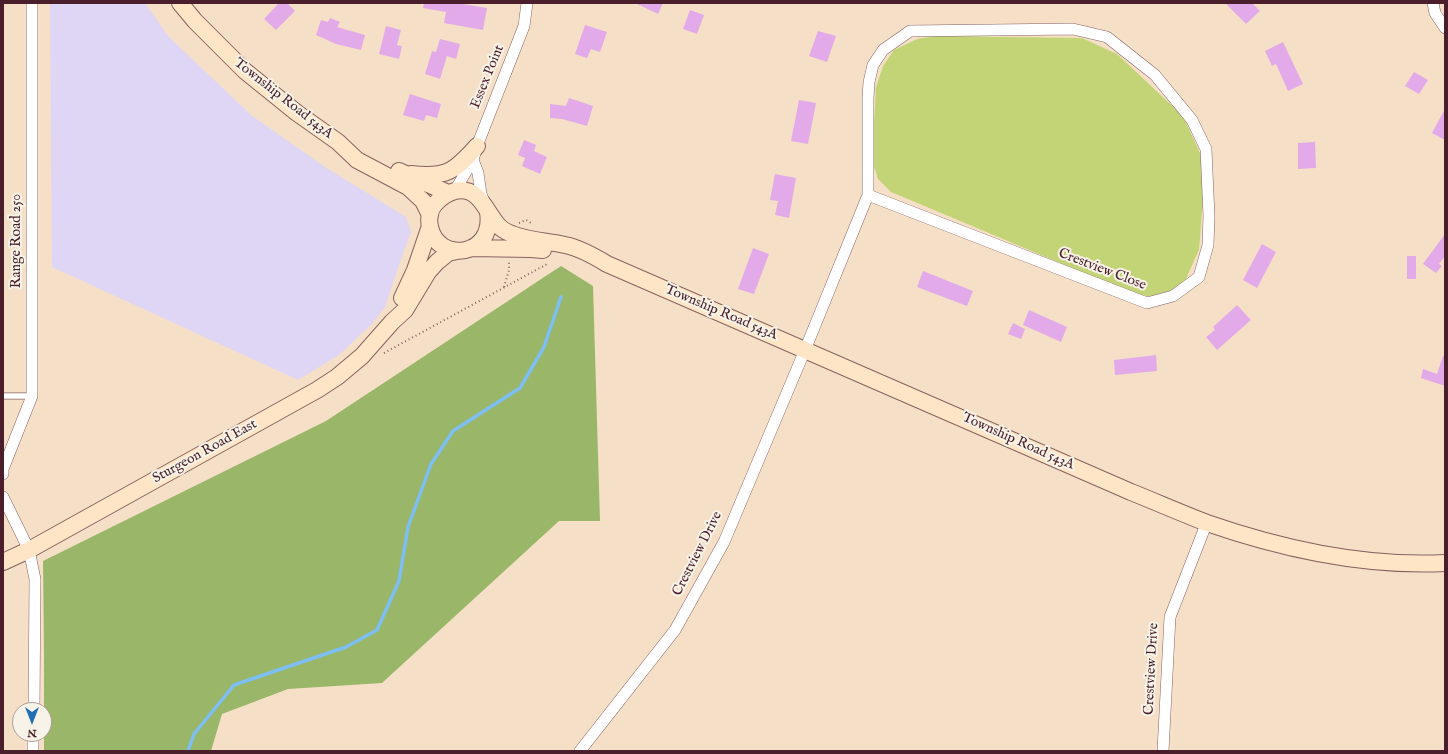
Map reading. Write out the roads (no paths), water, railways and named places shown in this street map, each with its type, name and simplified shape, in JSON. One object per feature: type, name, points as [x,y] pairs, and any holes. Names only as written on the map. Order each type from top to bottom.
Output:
[{"type":"main road","name":"Township Road 543A","points":[[180,3],[195,21],[244,71],[297,113],[338,142],[357,160],[408,187],[416,193],[423,201],[433,235],[439,243],[447,248],[464,250],[531,249],[565,254],[592,262],[607,264]]},
{"type":"main road","name":"Township Road 543A","points":[[338,142],[356,149],[402,173],[451,192],[468,192],[477,196],[497,225],[512,235],[577,248],[607,264],[1123,489],[1207,522],[1267,542],[1330,555],[1376,561],[1424,564],[1445,563]]},
{"type":"main road","points":[[402,173],[422,175],[449,172],[475,153]]},
{"type":"main road","points":[[430,221],[433,206],[440,198],[451,192]]},
{"type":"main road","points":[[464,250],[476,246],[483,240],[488,232],[490,222],[486,208]]},
{"type":"main road","name":"Sturgeon Road East","points":[[392,322],[396,308],[415,270],[430,221]]},
{"type":"main road","name":"Sturgeon Road East","points":[[3,562],[29,550],[317,390],[337,377],[362,356],[392,322],[406,310],[428,272],[436,262],[448,253],[464,250]]},
{"type":"street","name":"Range Road 250","points":[[3,474],[32,396],[32,3]]},
{"type":"street","name":"Essex Point","points":[[451,192],[475,153],[522,31],[527,3]]},
{"type":"street","points":[[1433,3],[1435,13],[1445,28]]},
{"type":"street","name":"Crestview Close","points":[[805,350],[868,195],[868,98],[869,82],[873,65],[883,50],[910,31],[1073,29],[1107,37],[1155,75],[1192,120],[1206,149],[1209,216],[1208,245],[1199,277],[1173,296],[1147,303],[868,195]]},
{"type":"street","points":[[475,153],[480,194],[486,208]]},
{"type":"street","name":"Crestview Drive","points":[[580,751],[675,630],[724,542],[805,350]]},
{"type":"street","points":[[3,497],[29,550],[35,579],[34,702]]},
{"type":"street","name":"Crestview Drive","points":[[1163,751],[1170,617],[1207,522]]},
{"type":"lane","points":[[3,396],[32,396]]},
{"type":"waterway","points":[[188,751],[194,734],[234,685],[346,647],[377,630],[399,581],[408,527],[431,464],[453,431],[520,388],[544,347],[561,297]]}]
